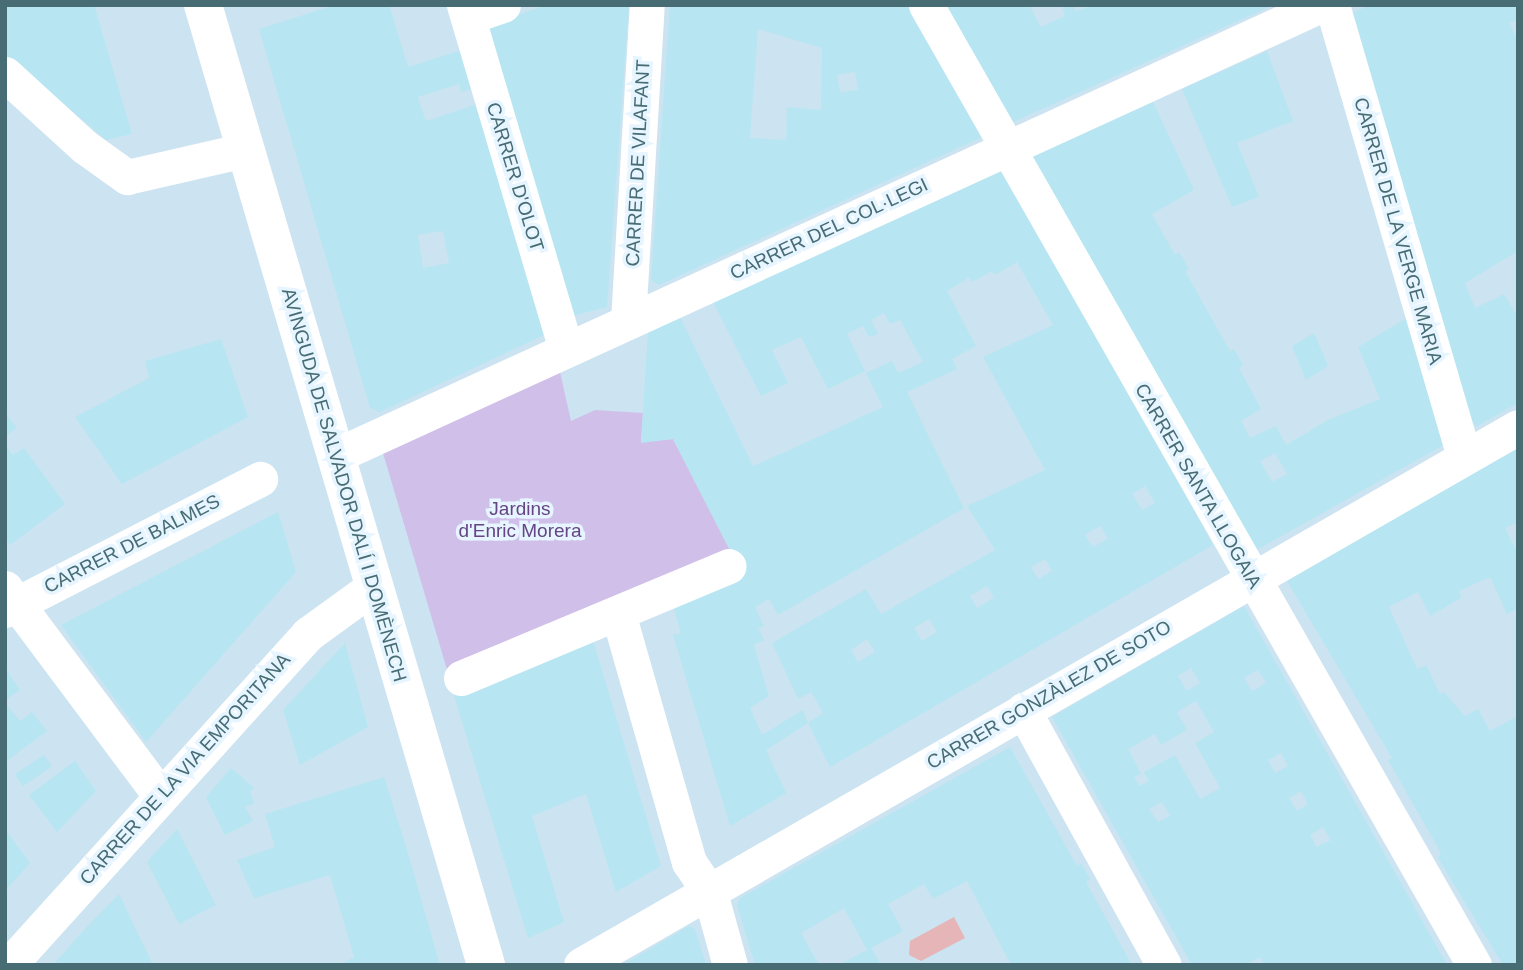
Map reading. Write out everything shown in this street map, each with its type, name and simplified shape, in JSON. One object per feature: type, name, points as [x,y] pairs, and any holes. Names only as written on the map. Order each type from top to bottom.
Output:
[{"type":"main road","name":"AVINGUDA DE SALVADOR DALÍ I DOMÈNECH","points":[[203,5],[486,965]]},
{"type":"street","points":[[466,11],[503,5]]},
{"type":"street","name":"CARRER DE VILAFANT","points":[[628,321],[647,5]]},
{"type":"street","name":"CARRER SANTA LLOGAIA","points":[[926,5],[1251,579],[1474,965]]},
{"type":"street","name":"CARRER DEL COL·LEGI","points":[[337,455],[1006,146],[1321,5]]},
{"type":"street","name":"CARRER DE LA VERGE MARIA","points":[[1332,5],[1464,456]]},
{"type":"street","name":"CARRER D'OLOT","points":[[466,11],[566,349]]},
{"type":"street","points":[[5,74],[85,147],[127,177],[245,150]]},
{"type":"street","name":"CARRER GONZÀLEZ DE SOTO","points":[[581,965],[1518,426]]},
{"type":"street","name":"CARRER DE BALMES","points":[[9,601],[260,479]]},
{"type":"street","points":[[461,678],[729,566]]},
{"type":"street","name":"CARRER DE LA VIA EMPORITANA","points":[[9,965],[308,634],[374,586]]},
{"type":"street","points":[[9,601],[160,795]]},
{"type":"street","points":[[618,613],[689,862],[710,893],[730,965]]},
{"type":"street","points":[[1023,710],[1164,965]]},
{"type":"shaded area","points":[[5,5],[1518,5],[1518,965],[5,965]]},
{"type":"shaded area","points":[[954,917],[965,938],[921,961],[909,955],[910,941]]},
{"type":"green space","name":"Jardins d'Enric Morera","points":[[560,372],[571,421],[595,410],[643,413],[641,442],[673,439],[731,552],[448,673],[383,453]]},
{"type":"building","points":[[5,5],[94,5],[132,134],[106,140],[5,54]]},
{"type":"building","points":[[335,5],[389,5],[408,67],[462,50],[472,89],[461,92],[459,84],[418,97],[426,121],[477,104],[544,335],[380,412],[370,408],[259,29]],"holes":[[[443,231],[449,263],[423,268],[418,235]]]},
{"type":"building","points":[[547,5],[629,5],[607,307],[572,316],[488,25]]},
{"type":"building","points":[[670,5],[908,5],[982,137],[659,285],[651,280]],"holes":[[[758,29],[822,48],[821,110],[787,107],[786,140],[750,138]],[[855,72],[858,90],[840,92],[837,75]]]},
{"type":"building","points":[[946,5],[1029,5],[1041,27],[1065,16],[1062,5],[1074,5],[1075,11],[1095,5],[1273,5],[1011,123]]},
{"type":"building","points":[[1369,5],[1518,5],[1518,19],[1509,23],[1518,41],[1518,251],[1465,283],[1475,308],[1504,294],[1518,317],[1518,403],[1477,426],[1470,424],[1349,15]]},
{"type":"building","points":[[1267,51],[1293,121],[1237,143],[1259,197],[1232,207],[1182,89]]},
{"type":"building","points":[[1153,102],[1194,190],[1152,214],[1175,255],[1179,252],[1189,269],[1185,271],[1230,351],[1234,349],[1243,365],[1239,368],[1261,409],[1241,421],[1250,438],[1276,426],[1286,445],[1328,420],[1380,399],[1358,347],[1412,315],[1449,442],[1253,552],[1031,157]],"holes":[[[1275,453],[1287,474],[1272,482],[1260,461]]]},
{"type":"building","points":[[1004,169],[1213,545],[830,767],[808,723],[766,750],[786,793],[730,826],[673,635],[681,633],[673,605],[742,574],[673,439],[641,443],[648,331],[680,317],[753,466],[785,452],[883,407],[866,373],[892,361],[898,373],[923,362],[900,320],[890,324],[884,313],[871,320],[878,334],[869,337],[863,326],[847,334],[865,371],[828,389],[801,337],[772,350],[788,383],[761,396],[713,302],[880,226],[878,223],[903,211],[905,215]],"holes":[[[1017,262],[1053,325],[983,357],[1045,470],[967,506],[995,550],[881,614],[866,589],[772,643],[798,699],[811,692],[823,713],[808,723],[803,710],[762,735],[750,708],[769,696],[754,645],[764,640],[758,628],[764,626],[755,607],[769,599],[778,615],[964,508],[907,392],[957,369],[952,359],[976,346],[947,291],[970,277],[972,282],[992,271],[995,275]],[[1145,486],[1155,503],[1142,510],[1132,494]],[[1100,526],[1108,539],[1093,547],[1085,535]],[[1045,559],[1052,571],[1038,579],[1031,567]],[[987,586],[994,598],[977,608],[970,596]],[[929,619],[937,632],[922,641],[914,628]],[[867,639],[875,652],[858,662],[851,650]]]},
{"type":"building","points":[[1314,333],[1328,366],[1306,380],[1292,346]]},
{"type":"building","points":[[221,339],[248,417],[122,484],[75,417],[149,378],[145,361]]},
{"type":"building","points":[[5,413],[17,428],[5,436]]},
{"type":"building","points":[[5,445],[13,455],[24,448],[65,504],[10,545],[5,538]]},
{"type":"building","points":[[1518,447],[1518,522],[1505,528],[1518,554],[1518,608],[1507,614],[1490,577],[1459,591],[1461,598],[1430,616],[1418,592],[1389,607],[1417,669],[1426,665],[1440,694],[1444,692],[1465,716],[1478,709],[1490,731],[1518,716],[1518,965],[1503,965],[1438,858],[1441,853],[1388,760],[1392,758],[1287,581]]},
{"type":"building","points":[[278,512],[296,572],[146,742],[61,625]]},
{"type":"building","points":[[1244,606],[1447,965],[1264,965],[1260,957],[1246,965],[1192,965],[1052,717]],"holes":[[[1191,668],[1200,683],[1187,691],[1178,676]],[[1258,670],[1266,683],[1252,691],[1244,678]],[[1196,701],[1214,732],[1195,743],[1220,788],[1200,799],[1175,755],[1144,772],[1149,781],[1140,786],[1134,777],[1141,774],[1128,749],[1155,734],[1161,745],[1187,730],[1177,712]],[[1281,753],[1288,766],[1275,773],[1268,760]],[[1301,791],[1308,804],[1297,811],[1289,798]],[[1162,802],[1170,816],[1158,822],[1149,809]],[[1323,827],[1331,840],[1317,847],[1310,835]]]},
{"type":"building","points":[[592,637],[661,866],[616,892],[586,794],[532,816],[564,922],[528,938],[454,696]]},
{"type":"building","points":[[345,643],[368,727],[300,765],[283,710]]},
{"type":"building","points":[[5,668],[20,690],[5,700]]},
{"type":"building","points":[[5,703],[20,721],[32,712],[47,731],[5,762]]},
{"type":"building","points":[[1010,747],[1077,866],[1081,863],[1090,879],[1086,882],[1132,965],[1011,965],[967,881],[933,899],[924,884],[888,904],[903,931],[871,948],[881,965],[839,965],[867,950],[844,908],[801,933],[819,965],[755,965],[737,905],[740,898]]},
{"type":"building","points":[[44,755],[52,767],[23,786],[15,775]]},
{"type":"building","points":[[75,761],[96,791],[57,832],[29,795]]},
{"type":"building","points":[[231,768],[254,788],[250,792],[254,803],[245,807],[253,821],[225,835],[206,797]]},
{"type":"building","points":[[384,777],[440,965],[340,965],[354,957],[330,875],[254,898],[237,860],[275,847],[265,814]]},
{"type":"building","points":[[5,829],[30,863],[5,891]]},
{"type":"building","points":[[177,829],[216,905],[179,924],[147,862]]},
{"type":"building","points":[[119,894],[153,965],[53,965],[83,931]]},
{"type":"building","points":[[689,926],[695,929],[706,965],[623,965]]}]
